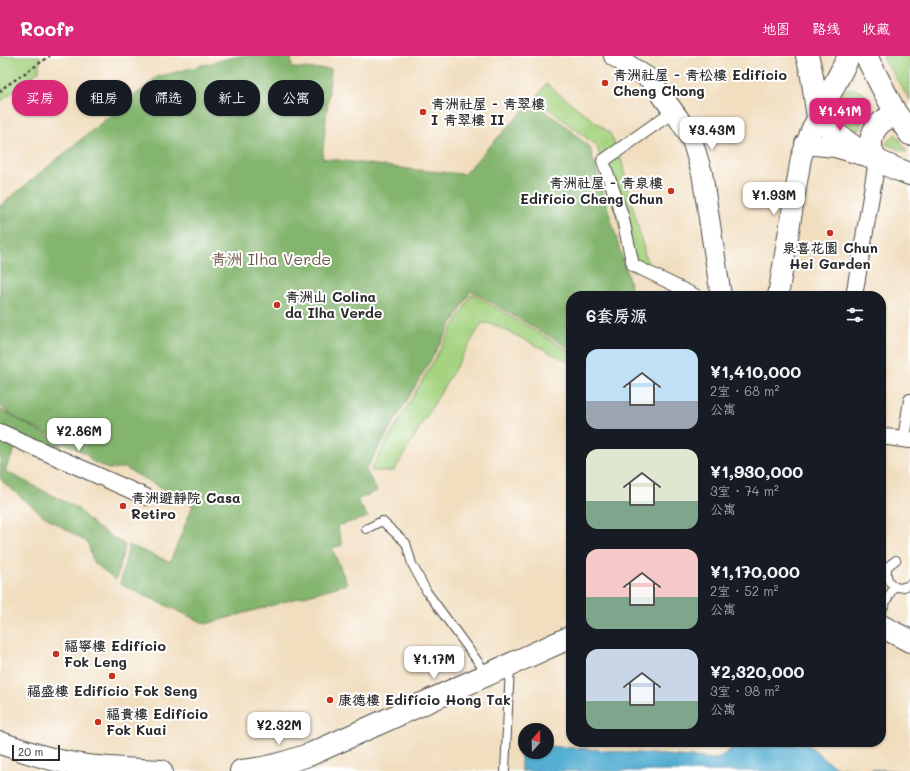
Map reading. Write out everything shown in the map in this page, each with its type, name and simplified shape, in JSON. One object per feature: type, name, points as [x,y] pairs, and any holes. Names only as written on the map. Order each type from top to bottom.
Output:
[{"type":"main road","points":[[809,61],[818,70],[831,70],[839,67],[854,57]]},
{"type":"main road","points":[[854,57],[910,134]]},
{"type":"main road","points":[[818,117],[854,57]]},
{"type":"main road","points":[[809,61],[818,117],[841,138],[872,159],[910,174]]},
{"type":"main road","points":[[872,159],[871,140],[873,132],[885,119],[897,116]]},
{"type":"main road","points":[[886,622],[910,641]]},
{"type":"main road","points":[[252,771],[311,754],[566,639]]},
{"type":"main road","points":[[0,743],[73,768],[98,767],[161,771]]},
{"type":"street","points":[[614,56],[650,80],[674,111],[692,140],[702,173],[720,291]]},
{"type":"street","points":[[674,111],[603,161],[622,215],[633,265],[687,291]]},
{"type":"street","points":[[779,291],[798,174],[805,144],[818,117]]},
{"type":"street","points":[[805,144],[835,147],[872,159],[855,291]]},
{"type":"street","points":[[886,437],[907,440],[910,400]]},
{"type":"street","points":[[0,432],[146,497]]},
{"type":"lane","points":[[366,529],[382,521],[406,543],[412,564],[427,592],[487,674]]},
{"type":"lane","points":[[896,560],[888,566],[886,570],[888,580],[894,586],[908,588]]},
{"type":"lane","points":[[886,608],[894,586]]},
{"type":"lane","points":[[505,771],[510,664]]},
{"type":"path","points":[[0,92],[50,56]]},
{"type":"green space","points":[[0,56],[40,56],[39,71],[28,80],[12,80],[12,92],[0,102]]},
{"type":"green space","name":"青洲山 Colina da Ilha Verde","points":[[238,56],[291,56],[292,68],[331,69],[322,158],[416,170],[464,174],[531,102],[566,126],[590,148],[632,291],[566,291],[566,346],[471,291],[366,470],[377,491],[357,500],[368,517],[337,526],[342,545],[332,548],[347,584],[206,624],[120,584],[129,545],[170,562],[193,505],[125,468],[108,469],[93,462],[86,454],[18,419],[0,406],[0,206],[110,116],[132,116],[132,98],[140,91],[140,116],[196,116],[196,80],[153,80],[157,77]]},
{"type":"green space","points":[[882,56],[910,56],[910,100],[906,94]]},
{"type":"green space","points":[[546,84],[610,133],[621,159],[648,266],[632,271],[597,146],[536,99]]},
{"type":"green space","points":[[853,89],[866,95],[873,108],[861,122],[861,129],[856,130],[843,127],[836,121],[832,113],[843,91]]},
{"type":"green space","points":[[896,134],[907,152],[885,144]]},
{"type":"green space","points":[[472,294],[566,349],[566,360],[493,324],[482,323],[394,471],[370,471]]},
{"type":"green space","points":[[0,409],[63,445],[16,447],[5,471],[77,508],[95,526],[125,545],[116,580],[93,562],[88,543],[44,516],[0,478]]},
{"type":"water","points":[[554,747],[717,759],[733,748],[811,747],[828,762],[837,767],[906,771],[521,771],[521,759],[554,759]]},
{"type":"place","name":"青洲社屋 - 青松樓 Edifício Cheng Chong","points":[[605,83]]},
{"type":"place","name":"青洲社屋 - 青翠樓 I 青翠樓 II","points":[[423,112]]},
{"type":"place","name":"青洲社屋 - 青泉樓 Edifício Cheng Chun","points":[[671,191]]},
{"type":"place","name":"泉喜花園 Chun Hei Garden","points":[[830,233]]},
{"type":"place","name":"青洲山 Colina da Ilha Verde","points":[[277,305]]},
{"type":"place","name":"青洲避靜院 Casa Retiro","points":[[123,506]]},
{"type":"place","name":"福寧樓 Edifício Fok Leng","points":[[56,654]]},
{"type":"place","name":"福盛樓 Edifício Fok Seng","points":[[112,676]]},
{"type":"place","name":"康德樓 Edifício Hong Tak","points":[[330,700]]},
{"type":"place","name":"福貴樓 Edifício Fok Kuai","points":[[98,722]]},
{"type":"district","name":"青洲 Ilha Verde","points":[[271,259]]}]
